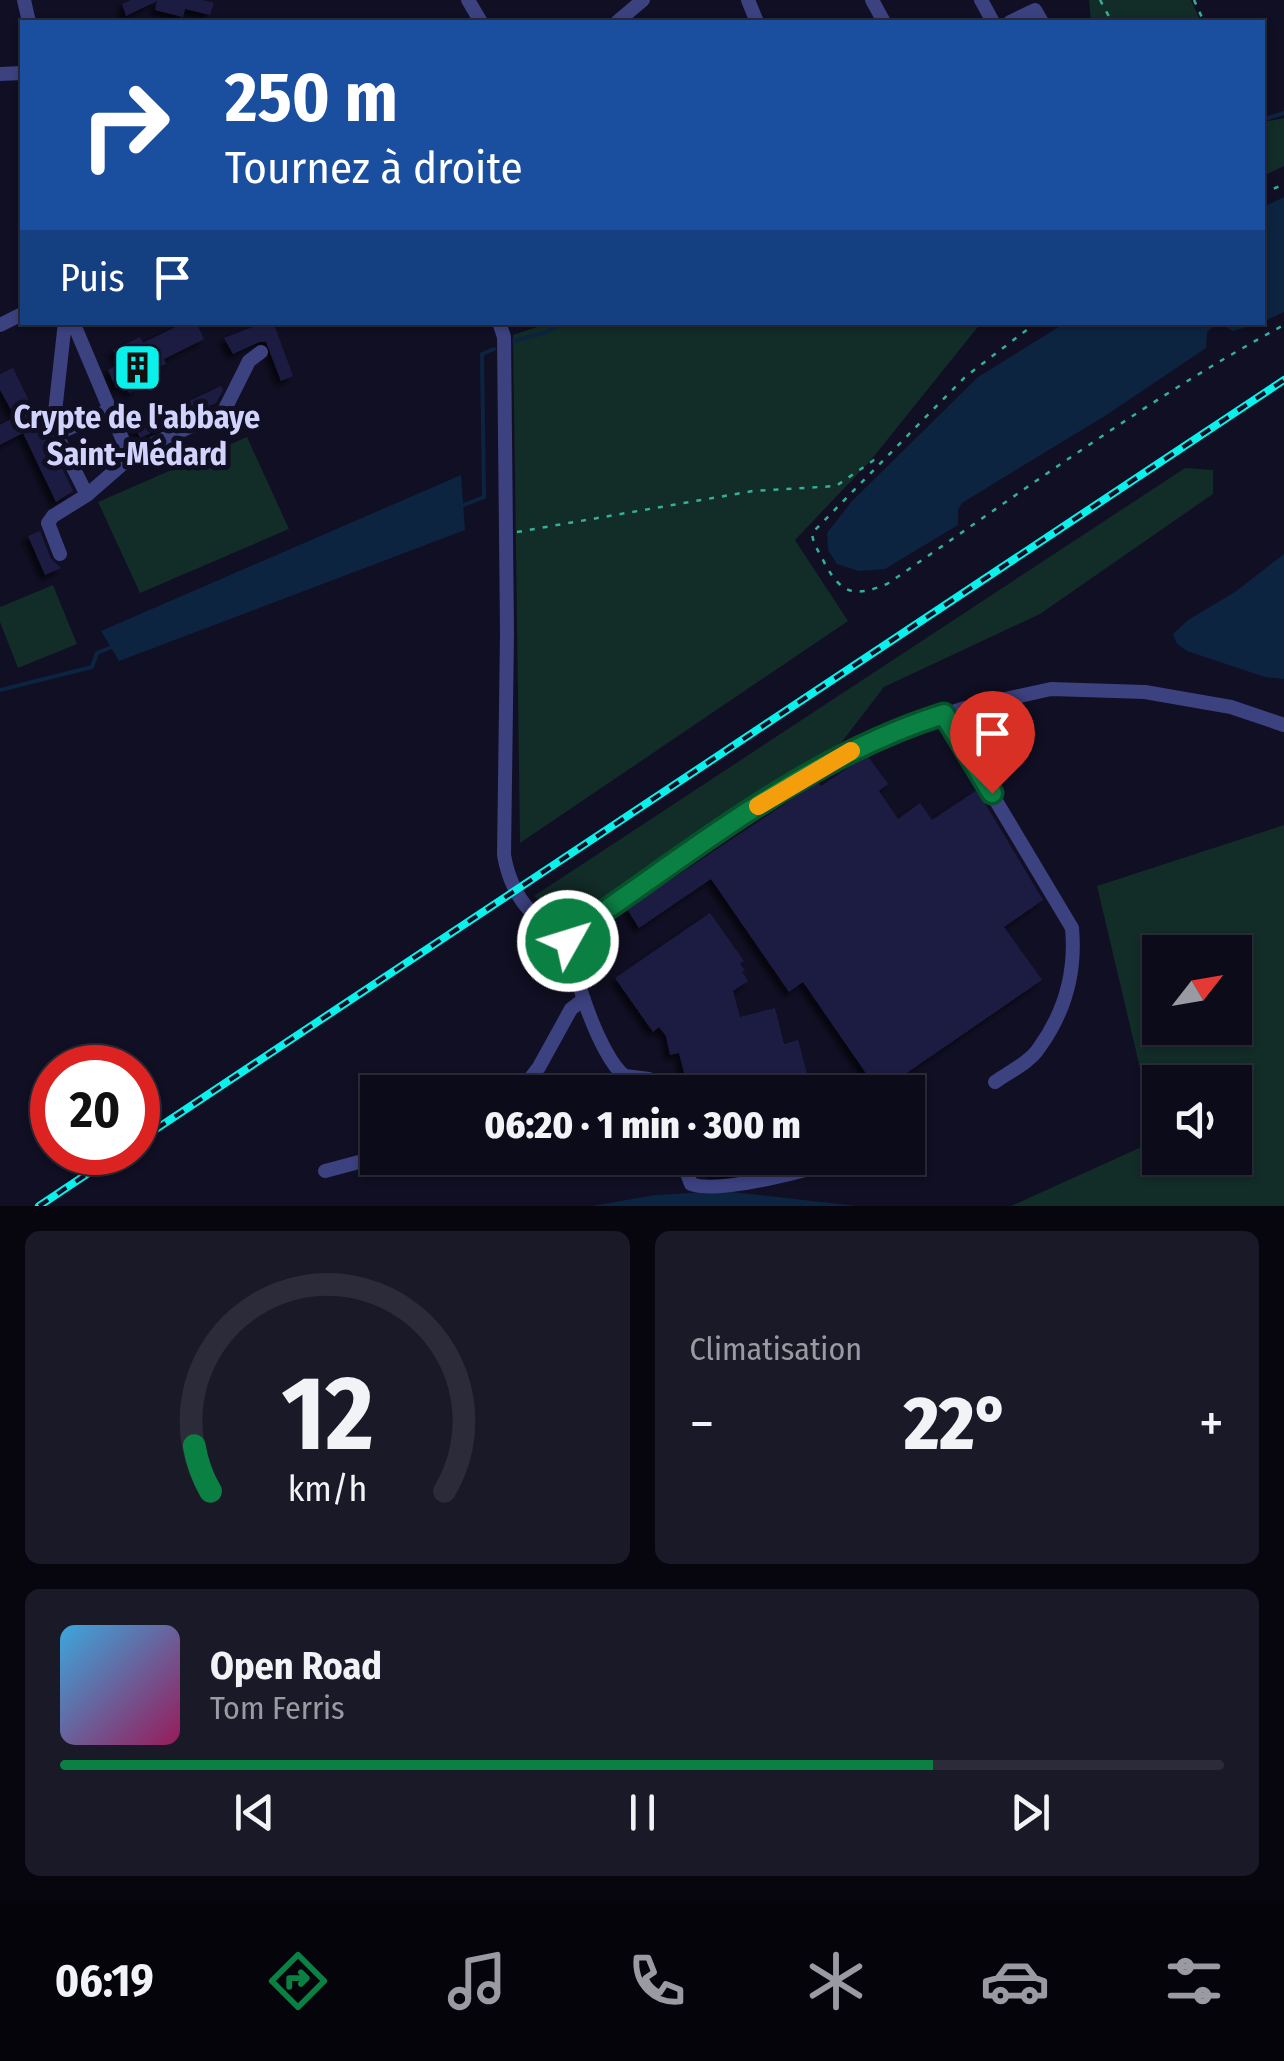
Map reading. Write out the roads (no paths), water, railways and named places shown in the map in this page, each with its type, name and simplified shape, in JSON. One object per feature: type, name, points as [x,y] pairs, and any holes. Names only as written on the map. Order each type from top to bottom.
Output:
[{"type":"street","points":[[619,20],[643,0]]},
{"type":"street","points":[[1014,20],[1035,10],[1041,20]]},
{"type":"street","points":[[66,325],[54,422],[56,434],[87,495]]},
{"type":"street","points":[[75,325],[129,455]]},
{"type":"street","points":[[499,325],[504,337],[507,534],[504,854],[509,878],[520,898],[550,925],[569,928],[596,917],[821,767],[874,738],[944,714],[1050,689],[1145,692],[1231,707],[1284,725]]},
{"type":"street","points":[[60,554],[48,523],[53,516],[87,495],[129,455],[224,410],[248,361],[261,352]]},
{"type":"street","points":[[56,434],[110,410]]},
{"type":"street","points":[[944,714],[1072,928],[1070,990],[1038,1051],[995,1082]]},
{"type":"street","points":[[569,928],[575,979],[618,1071],[624,1075]]},
{"type":"street","points":[[533,1075],[570,1009],[584,999]]},
{"type":"street","points":[[326,1171],[360,1161]]},
{"type":"street","points":[[688,1175],[691,1184],[714,1188],[772,1175]]},
{"type":"water","points":[[1284,197],[1284,312],[1265,321],[1265,206]]},
{"type":"water","points":[[1062,325],[1216,325],[1207,332],[1206,348],[1108,414],[962,503],[958,525],[885,569],[859,571],[837,564],[828,550],[827,533],[852,501],[978,377]]},
{"type":"water","points":[[1222,325],[1253,325],[1233,331]]},
{"type":"water","points":[[461,475],[465,530],[119,661],[101,631]]},
{"type":"water","points":[[1284,554],[1284,679],[1265,677],[1187,651],[1177,644],[1173,634],[1188,620],[1235,592]]},
{"type":"water","points":[[723,1191],[857,1206],[592,1206],[655,1195]]},
{"type":"waterway","points":[[1265,119],[1284,113]]},
{"type":"waterway","points":[[514,341],[558,325]]},
{"type":"waterway","points":[[461,506],[484,497],[482,354],[494,349]]},
{"type":"waterway","points":[[0,690],[92,667],[97,653],[114,646]]},
{"type":"railway","points":[[160,1126],[1284,380]]},
{"type":"railway","points":[[39,1206],[86,1175]]},
{"type":"place","name":"Crypte de l'abbaye Saint-Médard","points":[[137,367]]}]
